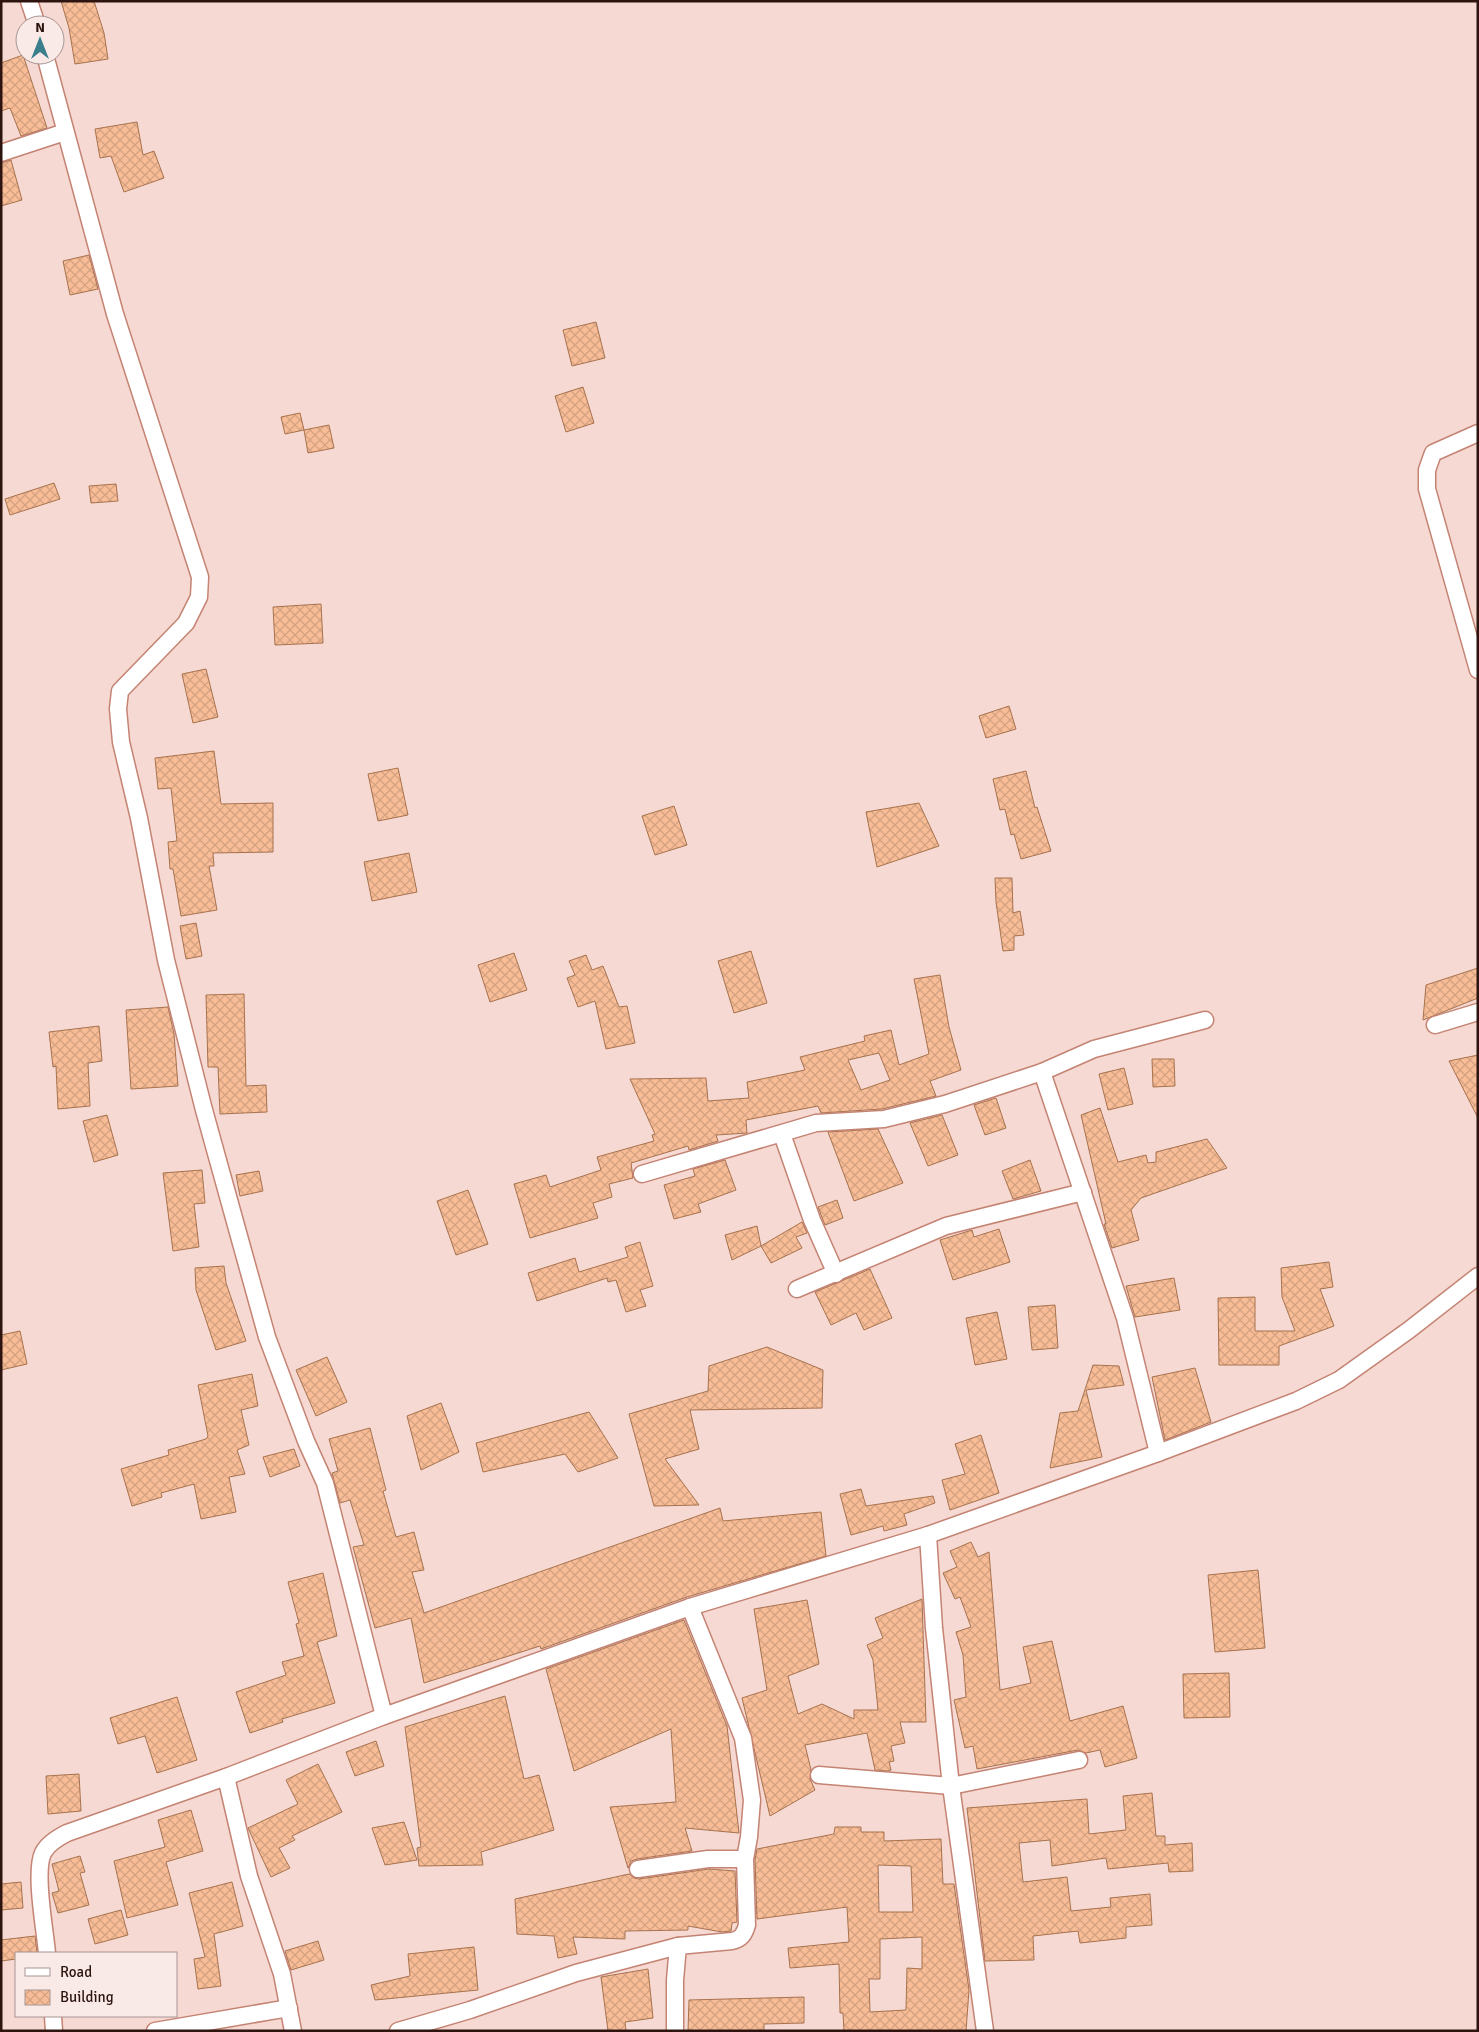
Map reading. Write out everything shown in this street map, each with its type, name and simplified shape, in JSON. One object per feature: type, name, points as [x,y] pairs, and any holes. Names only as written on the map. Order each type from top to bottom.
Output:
[{"type":"street","points":[[30,1],[34,15]]},
{"type":"street","points":[[48,65],[115,314],[200,577],[199,596],[186,623],[120,691],[118,709],[121,742],[139,818],[166,960],[204,1110],[267,1337],[306,1441],[325,1483],[384,1716]]},
{"type":"street","points":[[1,153],[65,132]]},
{"type":"street","points":[[1478,433],[1433,453],[1427,470],[1427,489],[1478,670]]},
{"type":"street","points":[[1435,1025],[1478,1012]]},
{"type":"street","points":[[642,1174],[816,1123],[884,1119],[927,1109],[1042,1072],[1094,1049],[1205,1020]]},
{"type":"street","points":[[1042,1072],[1126,1318],[1158,1453]]},
{"type":"street","points":[[782,1134],[808,1211],[836,1274]]},
{"type":"street","points":[[797,1289],[946,1226],[1083,1192]]},
{"type":"street","points":[[47,1952],[40,1878],[43,1853],[54,1840],[67,1833],[226,1777],[384,1716],[690,1607],[928,1535],[1158,1453],[1296,1401],[1339,1380],[1409,1330],[1478,1276]]},
{"type":"street","points":[[928,1535],[934,1628],[951,1786],[985,2031]]},
{"type":"street","points":[[398,2031],[470,2010],[576,1973],[678,1946],[732,1941],[739,1939],[744,1934],[747,1925],[745,1859],[750,1836],[752,1800],[743,1738],[690,1607]]},
{"type":"street","points":[[819,1775],[951,1786],[1079,1760]]},
{"type":"street","points":[[226,1777],[249,1876],[282,1974],[294,2031]]},
{"type":"street","points":[[638,1869],[708,1859],[745,1859]]},
{"type":"street","points":[[675,2031],[675,1980],[678,1946]]},
{"type":"street","points":[[155,2031],[289,2008]]},
{"type":"street","points":[[53,2017],[54,2031]]},
{"type":"building","points":[[61,1],[94,1],[104,33],[108,59],[75,64],[69,28]]},
{"type":"building","points":[[15,58],[15,65],[26,65],[47,128],[21,136],[10,108],[1,111],[1,63]]},
{"type":"building","points":[[137,122],[143,155],[154,151],[164,178],[124,192],[111,156],[100,158],[95,129]]},
{"type":"building","points":[[11,160],[22,200],[1,206],[1,163]]},
{"type":"building","points":[[89,255],[98,289],[70,295],[63,261]]},
{"type":"building","points":[[596,322],[605,358],[572,366],[563,330]]},
{"type":"building","points":[[583,387],[594,423],[566,432],[555,396]]},
{"type":"building","points":[[300,413],[304,430],[285,434],[281,417]]},
{"type":"building","points":[[329,425],[334,448],[308,453],[304,430]]},
{"type":"building","points":[[54,483],[60,499],[10,515],[5,499]]},
{"type":"building","points":[[116,484],[118,501],[91,503],[89,486]]},
{"type":"building","points":[[321,604],[323,643],[275,645],[273,607]]},
{"type":"building","points":[[206,669],[218,717],[193,723],[182,674]]},
{"type":"building","points":[[1009,706],[1016,729],[986,738],[979,716]]},
{"type":"building","points":[[214,751],[221,804],[273,803],[273,852],[213,853],[214,866],[209,866],[217,910],[181,916],[173,869],[170,869],[168,842],[177,841],[171,788],[158,789],[155,758]]},
{"type":"building","points":[[398,768],[408,815],[378,821],[368,774]]},
{"type":"building","points":[[1026,771],[1035,808],[1037,807],[1051,851],[1021,859],[1014,834],[1011,835],[1005,809],[1000,810],[993,779]]},
{"type":"building","points":[[919,803],[939,846],[877,867],[866,812]]},
{"type":"building","points":[[674,806],[687,845],[655,855],[642,816]]},
{"type":"building","points":[[409,853],[417,892],[372,901],[364,862]]},
{"type":"building","points":[[995,878],[1012,878],[1013,913],[1020,911],[1024,935],[1014,936],[1014,950],[1003,951],[996,902]]},
{"type":"building","points":[[196,923],[202,956],[186,959],[180,926]]},
{"type":"building","points":[[751,951],[767,1003],[734,1013],[718,961]]},
{"type":"building","points":[[514,953],[527,990],[490,1002],[478,965]]},
{"type":"building","points":[[586,955],[592,970],[603,966],[619,1007],[627,1006],[635,1043],[606,1049],[595,1001],[578,1007],[567,978],[575,975],[569,961]]},
{"type":"building","points":[[1478,968],[1478,998],[1423,1020],[1426,985]]},
{"type":"building","points":[[940,975],[949,1027],[961,1070],[930,1081],[936,1096],[882,1109],[821,1113],[818,1106],[746,1120],[747,1133],[716,1135],[718,1141],[689,1150],[688,1146],[631,1163],[633,1178],[609,1184],[612,1197],[593,1203],[598,1218],[530,1238],[514,1184],[546,1175],[550,1187],[601,1170],[597,1157],[654,1141],[652,1135],[655,1134],[630,1079],[706,1078],[708,1101],[749,1098],[747,1082],[805,1070],[800,1057],[865,1041],[864,1036],[891,1030],[899,1065],[929,1054],[914,979]],"holes":[[[879,1053],[890,1080],[861,1090],[848,1060]]]},
{"type":"building","points":[[244,994],[246,1086],[266,1085],[267,1112],[220,1114],[218,1067],[208,1067],[206,995]]},
{"type":"building","points":[[168,1007],[174,1034],[178,1086],[131,1089],[126,1010]]},
{"type":"building","points":[[99,1026],[102,1061],[88,1063],[90,1106],[58,1109],[56,1066],[53,1067],[49,1032]]},
{"type":"building","points":[[1478,1055],[1478,1118],[1449,1061]]},
{"type":"building","points":[[1152,1059],[1174,1059],[1175,1086],[1153,1087]]},
{"type":"building","points":[[1124,1068],[1133,1104],[1108,1110],[1099,1074]]},
{"type":"building","points":[[996,1098],[1006,1128],[985,1135],[974,1105]]},
{"type":"building","points":[[1100,1108],[1118,1162],[1146,1155],[1148,1163],[1156,1162],[1156,1152],[1207,1139],[1227,1168],[1141,1198],[1131,1210],[1139,1240],[1112,1248],[1104,1224],[1106,1224],[1081,1115]]},
{"type":"building","points":[[107,1115],[118,1155],[94,1162],[83,1121]]},
{"type":"building","points":[[942,1115],[958,1155],[928,1166],[910,1123]]},
{"type":"building","points":[[878,1129],[903,1183],[854,1201],[828,1132]]},
{"type":"building","points":[[725,1160],[736,1190],[698,1204],[701,1212],[674,1219],[664,1185],[695,1176],[693,1169]]},
{"type":"building","points":[[1030,1160],[1041,1191],[1013,1199],[1002,1171]]},
{"type":"building","points":[[202,1170],[205,1203],[194,1204],[199,1247],[173,1251],[163,1173]]},
{"type":"building","points":[[259,1171],[263,1191],[240,1196],[236,1175]]},
{"type":"building","points":[[468,1190],[488,1244],[456,1255],[437,1201]]},
{"type":"building","points":[[837,1200],[843,1218],[825,1225],[818,1207]]},
{"type":"building","points":[[802,1222],[807,1233],[796,1237],[802,1248],[771,1263],[761,1246]]},
{"type":"building","points":[[757,1226],[761,1246],[732,1260],[725,1235]]},
{"type":"building","points":[[999,1229],[1010,1262],[953,1280],[940,1240],[972,1230],[974,1237]]},
{"type":"building","points":[[640,1242],[653,1286],[640,1290],[646,1306],[626,1312],[616,1280],[608,1282],[607,1278],[537,1301],[528,1273],[575,1258],[579,1272],[628,1257],[625,1247]]},
{"type":"building","points":[[1329,1262],[1333,1287],[1320,1289],[1334,1326],[1279,1346],[1279,1365],[1219,1365],[1218,1298],[1255,1297],[1255,1331],[1295,1331],[1282,1297],[1281,1268]]},
{"type":"building","points":[[224,1266],[226,1283],[246,1341],[216,1350],[196,1290],[195,1268]]},
{"type":"building","points":[[870,1269],[892,1318],[864,1330],[856,1313],[831,1325],[815,1292]]},
{"type":"building","points":[[1174,1278],[1180,1310],[1135,1317],[1126,1286]]},
{"type":"building","points":[[1055,1305],[1058,1348],[1032,1350],[1028,1307]]},
{"type":"building","points":[[997,1312],[1007,1359],[975,1365],[966,1318]]},
{"type":"building","points":[[20,1331],[27,1364],[1,1370],[1,1335]]},
{"type":"building","points":[[767,1347],[823,1370],[822,1408],[690,1410],[699,1449],[665,1459],[699,1505],[654,1506],[629,1414],[708,1391],[709,1366]]},
{"type":"building","points":[[327,1357],[347,1402],[316,1416],[296,1370]]},
{"type":"building","points":[[1093,1365],[1119,1366],[1124,1385],[1086,1390],[1102,1457],[1050,1468],[1060,1413],[1078,1411]]},
{"type":"building","points":[[1195,1368],[1211,1422],[1165,1440],[1152,1377]]},
{"type":"building","points":[[252,1374],[258,1406],[241,1410],[249,1445],[237,1450],[245,1474],[229,1477],[236,1512],[201,1519],[194,1484],[161,1493],[162,1497],[132,1506],[121,1469],[169,1455],[168,1450],[206,1439],[208,1436],[198,1385]]},
{"type":"building","points":[[441,1403],[459,1452],[421,1470],[407,1416]]},
{"type":"building","points":[[589,1412],[618,1458],[578,1472],[565,1454],[483,1472],[476,1443]]},
{"type":"building","points":[[370,1428],[386,1490],[383,1491],[396,1537],[414,1532],[424,1570],[412,1572],[424,1613],[720,1508],[723,1521],[821,1512],[826,1556],[687,1597],[541,1649],[540,1646],[424,1683],[411,1618],[375,1628],[353,1547],[364,1545],[350,1500],[340,1503],[332,1473],[338,1471],[329,1439]]},
{"type":"building","points":[[981,1435],[999,1493],[950,1510],[942,1480],[965,1474],[955,1444]]},
{"type":"building","points":[[294,1449],[300,1466],[270,1477],[263,1457]]},
{"type":"building","points":[[861,1489],[866,1506],[933,1496],[935,1503],[904,1514],[907,1525],[884,1531],[883,1526],[851,1535],[840,1494]]},
{"type":"building","points":[[971,1542],[978,1557],[989,1552],[1000,1690],[1031,1683],[1023,1647],[1052,1641],[1070,1721],[1123,1706],[1137,1758],[1105,1767],[1100,1750],[1086,1753],[1078,1750],[977,1769],[973,1746],[965,1748],[954,1700],[966,1697],[963,1655],[956,1632],[971,1627],[960,1597],[955,1599],[943,1573],[957,1567],[950,1551]]},
{"type":"building","points":[[1258,1570],[1265,1648],[1215,1652],[1208,1575]]},
{"type":"building","points":[[323,1573],[337,1636],[317,1642],[335,1703],[282,1719],[283,1722],[250,1733],[236,1692],[286,1675],[282,1662],[304,1656],[296,1624],[299,1623],[288,1582]]},
{"type":"building","points":[[922,1599],[926,1722],[900,1722],[905,1743],[891,1746],[894,1761],[889,1762],[891,1770],[888,1771],[875,1770],[867,1733],[805,1745],[811,1770],[810,1779],[815,1790],[770,1816],[742,1698],[767,1690],[754,1609],[807,1600],[819,1664],[788,1676],[798,1714],[822,1704],[854,1719],[854,1710],[878,1710],[873,1660],[867,1645],[883,1638],[875,1618]]},
{"type":"building","points":[[684,1620],[727,1726],[739,1833],[685,1828],[692,1851],[637,1859],[631,1861],[628,1868],[610,1807],[676,1802],[671,1729],[574,1771],[546,1669]]},
{"type":"building","points":[[1229,1673],[1230,1717],[1184,1718],[1183,1674]]},
{"type":"building","points":[[505,1696],[524,1779],[539,1775],[554,1830],[481,1852],[483,1865],[419,1866],[417,1848],[421,1847],[405,1727]]},
{"type":"building","points":[[177,1697],[197,1760],[157,1773],[145,1736],[118,1744],[110,1718]]},
{"type":"building","points":[[376,1741],[384,1766],[355,1776],[346,1752]]},
{"type":"building","points":[[318,1764],[342,1812],[292,1836],[295,1840],[279,1848],[290,1868],[271,1877],[248,1828],[298,1804],[286,1780]]},
{"type":"building","points":[[79,1774],[81,1811],[48,1814],[46,1776]]},
{"type":"building","points":[[1152,1793],[1156,1836],[1165,1836],[1165,1845],[1192,1843],[1193,1871],[1169,1872],[1168,1863],[1108,1869],[1106,1858],[1052,1866],[1050,1840],[1019,1843],[1023,1882],[1067,1877],[1071,1911],[1111,1907],[1110,1898],[1150,1894],[1152,1925],[1126,1927],[1126,1938],[1080,1943],[1078,1931],[1033,1936],[1034,1960],[985,1961],[967,1808],[1087,1799],[1089,1834],[1126,1830],[1123,1796]]},
{"type":"building","points":[[191,1810],[203,1851],[166,1862],[178,1905],[127,1918],[114,1861],[165,1847],[158,1820]]},
{"type":"building","points":[[404,1822],[417,1860],[385,1865],[372,1828]]},
{"type":"building","points":[[835,1827],[861,1827],[861,1832],[884,1832],[884,1841],[941,1839],[943,1884],[954,1884],[969,1990],[966,2031],[844,2031],[843,2013],[840,2013],[839,1964],[790,1968],[788,1948],[849,1942],[847,1907],[757,1919],[755,1860],[757,1849],[834,1834]],"holes":[[[878,1865],[911,1866],[913,1912],[879,1912]],[[922,1937],[922,1969],[907,1968],[906,2010],[870,2012],[869,1979],[880,1979],[880,1939]]]},
{"type":"building","points":[[80,1856],[85,1872],[80,1873],[89,1905],[58,1913],[52,1893],[59,1891],[52,1864]]},
{"type":"building","points":[[709,1869],[735,1871],[737,1922],[732,1923],[731,1931],[722,1932],[688,1926],[688,1930],[625,1931],[625,1939],[573,1937],[577,1954],[558,1958],[554,1936],[517,1934],[515,1899],[629,1874],[639,1879]]},
{"type":"building","points":[[21,1882],[23,1908],[1,1910],[1,1884]]},
{"type":"building","points":[[232,1882],[243,1926],[214,1934],[221,1986],[198,1989],[194,1959],[205,1957],[189,1893]]},
{"type":"building","points":[[121,1910],[128,1935],[95,1944],[88,1919]]},
{"type":"building","points":[[35,1936],[37,1952],[15,1952],[15,1959],[1,1961],[1,1940]]},
{"type":"building","points":[[318,1941],[324,1960],[291,1970],[285,1951]]},
{"type":"building","points":[[474,1947],[478,1990],[375,2000],[371,1985],[410,1976],[408,1954]]},
{"type":"building","points":[[648,1969],[653,2018],[625,2022],[626,2031],[608,2031],[601,1977]]},
{"type":"building","points":[[804,1997],[804,2023],[764,2024],[764,2031],[688,2031],[689,2000]]}]
